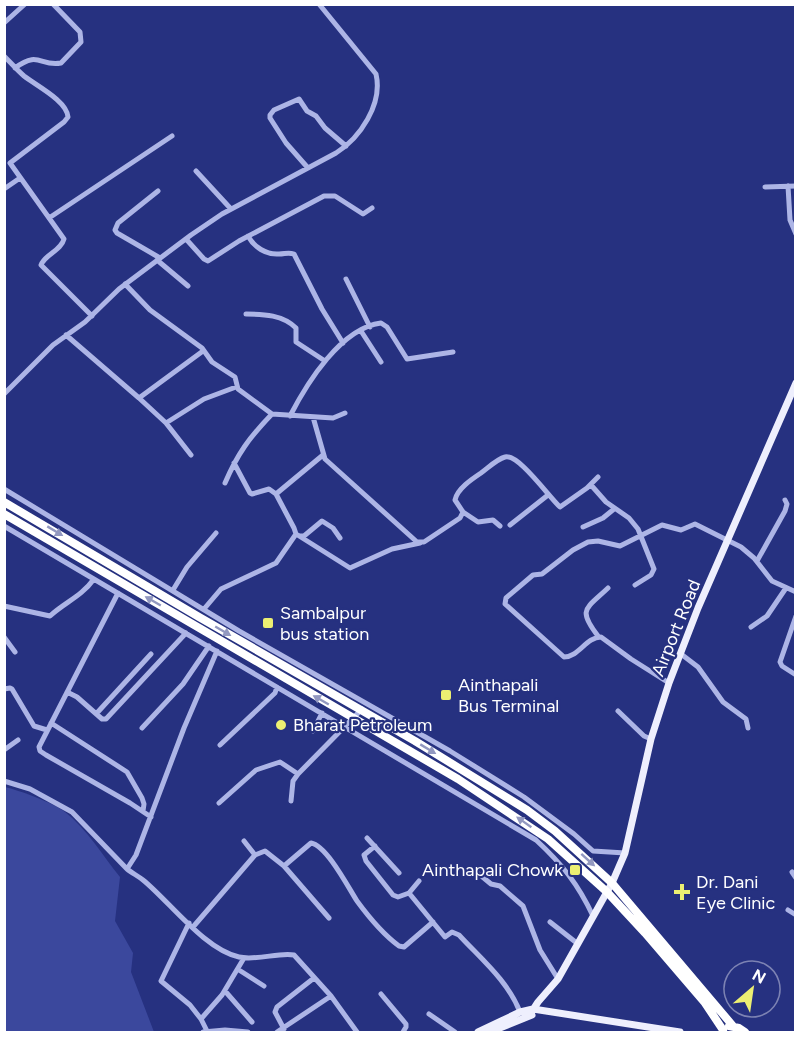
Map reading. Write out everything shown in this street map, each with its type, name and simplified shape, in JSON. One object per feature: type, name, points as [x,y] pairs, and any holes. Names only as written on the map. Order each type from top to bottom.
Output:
[{"type":"highway","points":[[4,502],[472,774],[527,810],[555,831],[612,883],[733,1026],[745,1032]]},
{"type":"highway","points":[[4,514],[458,779],[512,813],[548,839],[607,892],[705,1003],[720,1032],[733,1026]]},
{"type":"main road","name":"Airport Road","points":[[531,1012],[558,979],[612,883],[626,853],[651,739],[669,683],[698,608],[795,383]]},
{"type":"main road","points":[[478,1032],[520,1012],[543,1011],[680,1032]]},
{"type":"main road","points":[[490,1032],[531,1012]]},
{"type":"street","points":[[4,23],[25,4]]},
{"type":"street","points":[[15,68],[22,62],[33,58],[61,63],[81,42],[80,32],[53,4]]},
{"type":"street","points":[[4,394],[53,345],[92,316],[125,284],[186,239],[231,209],[346,146],[359,133],[373,104],[378,83],[374,71],[319,4]]},
{"type":"street","points":[[4,56],[15,68],[65,106],[68,117],[12,160],[11,166],[63,237],[64,242],[42,260],[41,265],[92,316]]},
{"type":"street","points":[[308,168],[286,143],[270,118],[274,110],[299,99],[307,111],[316,116],[325,128],[346,146]]},
{"type":"street","points":[[49,218],[172,136]]},
{"type":"street","points":[[196,171],[231,209]]},
{"type":"street","points":[[4,189],[20,178]]},
{"type":"street","points":[[788,186],[790,220],[795,234]]},
{"type":"street","points":[[765,187],[795,186]]},
{"type":"street","points":[[158,191],[118,223],[115,230],[159,259],[188,286]]},
{"type":"street","points":[[186,239],[208,261],[248,236],[328,194],[363,214],[372,208]]},
{"type":"street","points":[[248,236],[256,247],[263,250],[274,254],[288,252],[294,254],[343,344]]},
{"type":"street","points":[[346,279],[370,327]]},
{"type":"street","points":[[125,284],[150,310],[203,351],[212,362],[234,377],[236,387],[272,414],[333,418],[345,413]]},
{"type":"street","points":[[246,314],[270,315],[291,324],[296,328],[296,342],[325,361]]},
{"type":"street","points":[[290,416],[308,384],[325,361],[361,331],[378,323],[384,325],[408,360],[453,352]]},
{"type":"street","points":[[361,331],[381,362]]},
{"type":"street","points":[[66,335],[166,423],[191,455]]},
{"type":"street","points":[[139,398],[203,351]]},
{"type":"street","points":[[166,423],[198,402],[236,387]]},
{"type":"street","points":[[225,483],[247,440],[272,414]]},
{"type":"street","points":[[313,417],[323,455],[330,466],[420,543]]},
{"type":"street","points":[[276,494],[323,455]]},
{"type":"street","points":[[500,526],[493,520],[478,522],[462,513],[455,500],[458,492],[506,456],[516,460],[524,467],[560,507],[591,485],[598,477]]},
{"type":"street","points":[[234,463],[250,493],[269,489],[276,494],[296,534],[350,568],[392,549],[424,542],[457,520],[462,513]]},
{"type":"street","points":[[591,485],[614,508],[629,518],[642,536],[654,569],[651,575],[635,585]]},
{"type":"street","points":[[4,489],[524,797],[593,851],[626,853]]},
{"type":"street","points":[[510,525],[548,495]]},
{"type":"street","points":[[757,561],[785,512],[787,504],[785,500]]},
{"type":"street","points":[[583,527],[603,518],[614,508]]},
{"type":"street","points":[[296,534],[304,536],[322,521],[333,528],[340,538]]},
{"type":"street","points":[[598,636],[570,657],[564,657],[504,601],[533,575],[542,574],[573,550],[588,542],[598,541],[620,546],[662,525],[681,530],[696,524],[729,540],[748,551],[772,581],[795,592]]},
{"type":"street","points":[[4,526],[536,840],[560,861],[581,891],[593,916]]},
{"type":"street","points":[[173,591],[187,567],[216,533]]},
{"type":"street","points":[[204,609],[221,589],[276,563],[296,534]]},
{"type":"street","points":[[4,606],[50,616],[58,607],[83,592],[94,579]]},
{"type":"street","points":[[608,588],[589,606],[585,613],[586,621],[598,636],[669,683]]},
{"type":"street","points":[[751,627],[767,616],[786,588]]},
{"type":"street","points":[[118,593],[41,741],[40,751],[151,817]]},
{"type":"street","points":[[795,616],[780,662],[795,675]]},
{"type":"street","points":[[67,692],[77,697],[102,719],[109,717],[186,633]]},
{"type":"street","points":[[4,638],[15,652]]},
{"type":"street","points":[[142,728],[183,684],[209,646]]},
{"type":"street","points":[[127,869],[136,855],[184,728],[217,651]]},
{"type":"street","points":[[96,714],[151,654]]},
{"type":"street","points":[[681,654],[698,667],[723,702],[746,719],[748,728]]},
{"type":"street","points":[[220,745],[275,693],[277,687]]},
{"type":"street","points":[[4,689],[12,689],[34,726],[47,729]]},
{"type":"street","points":[[291,801],[293,781],[298,774],[368,704]]},
{"type":"street","points":[[618,711],[644,736],[651,739]]},
{"type":"street","points":[[313,731],[322,713]]},
{"type":"street","points":[[51,723],[127,772],[144,804],[143,811]]},
{"type":"street","points":[[4,750],[18,740]]},
{"type":"street","points":[[219,803],[256,770],[280,762],[298,774]]},
{"type":"street","points":[[4,781],[30,789],[72,812],[127,869],[142,879],[212,943],[229,954],[244,958],[294,955],[331,996],[357,1032]]},
{"type":"street","points":[[130,803],[137,788]]},
{"type":"street","points":[[367,838],[399,873]]},
{"type":"street","points":[[244,842],[255,855]]},
{"type":"street","points":[[284,866],[311,843],[318,845],[341,874],[358,902],[399,946],[405,946],[433,922]]},
{"type":"street","points":[[375,846],[364,855],[366,861],[396,897],[410,892],[419,881]]},
{"type":"street","points":[[248,1032],[225,1029],[205,1032],[201,1019],[190,1005],[161,981],[191,925],[255,855],[265,851],[284,866],[329,918]]},
{"type":"street","points":[[472,871],[491,885],[500,886],[523,906],[540,950],[558,979]]},
{"type":"street","points":[[410,892],[445,937],[452,932],[459,935],[506,986],[520,1012]]},
{"type":"street","points":[[788,910],[795,915]]},
{"type":"street","points":[[550,922],[578,944]]},
{"type":"street","points":[[201,1019],[225,991],[244,958]]},
{"type":"street","points":[[239,969],[264,986]]},
{"type":"street","points":[[284,1029],[275,1012],[277,1007],[314,978]]},
{"type":"street","points":[[225,991],[252,1022]]},
{"type":"street","points":[[381,994],[406,1024],[403,1032]]},
{"type":"street","points":[[277,1032],[331,996]]},
{"type":"street","points":[[429,1014],[455,1032]]},
{"type":"street","points":[[505,1025],[510,1032]]},
{"type":"shaded area","points":[[5,787],[60,808],[88,834],[120,877],[115,921],[133,953],[131,972],[154,1032],[5,1032]]},
{"type":"place","name":"Sambalpur bus station","points":[[268,623]]},
{"type":"place","name":"Ainthapali Bus Terminal","points":[[446,695]]},
{"type":"place","name":"Bharat Petroleum","points":[[281,725]]},
{"type":"place","name":"Ainthapali Chowk","points":[[575,870]]},
{"type":"place","name":"Dr. Dani Eye Clinic","points":[[682,892]]}]
